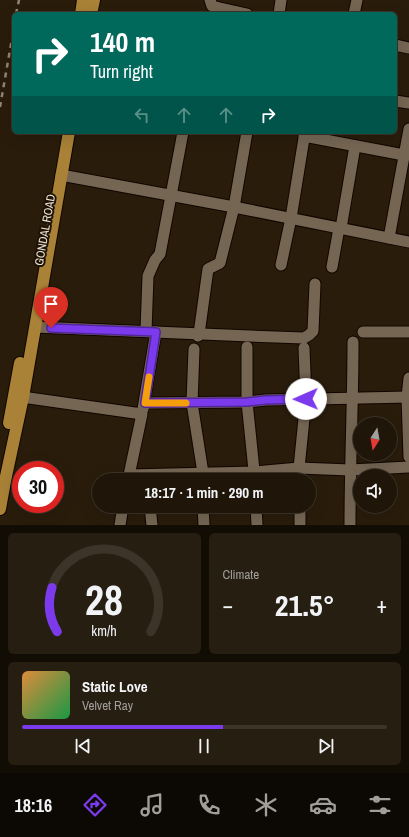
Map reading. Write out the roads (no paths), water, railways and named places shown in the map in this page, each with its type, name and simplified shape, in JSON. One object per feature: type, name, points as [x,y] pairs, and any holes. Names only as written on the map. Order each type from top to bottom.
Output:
[{"type":"main road","points":[[81,12],[83,0]]},
{"type":"main road","points":[[91,12],[94,0]]},
{"type":"main road","name":"GONDAL ROAD","points":[[0,470],[18,396],[30,311],[62,134]]},
{"type":"main road","points":[[0,508],[18,396],[35,327],[69,134]]},
{"type":"street","points":[[207,12],[210,0]]},
{"type":"street","points":[[210,0],[212,6],[238,12]]},
{"type":"street","points":[[279,12],[281,0]]},
{"type":"street","points":[[354,12],[357,0]]},
{"type":"street","points":[[397,45],[409,48]]},
{"type":"street","points":[[397,101],[409,103]]},
{"type":"street","points":[[389,238],[409,129]]},
{"type":"street","points":[[130,473],[144,408],[151,332],[148,276],[155,260],[160,254],[183,134]]},
{"type":"street","points":[[199,335],[208,269],[220,263],[234,207],[247,134]]},
{"type":"street","points":[[281,265],[291,218],[304,134],[355,146],[404,155]]},
{"type":"street","points":[[332,267],[355,146]]},
{"type":"street","points":[[61,175],[234,207],[409,242]]},
{"type":"street","points":[[35,327],[199,335],[304,338],[312,331],[315,284]]},
{"type":"street","points":[[363,332],[409,332]]},
{"type":"street","points":[[350,525],[353,342]]},
{"type":"street","points":[[247,347],[247,402],[254,473]]},
{"type":"street","points":[[299,473],[306,399],[304,348]]},
{"type":"street","points":[[194,349],[192,402],[202,473]]},
{"type":"street","points":[[409,378],[409,457]]},
{"type":"street","points":[[18,396],[144,408],[192,402],[247,402],[266,400],[408,397]]},
{"type":"street","points":[[271,473],[299,468],[350,470],[409,467]]},
{"type":"street","points":[[120,525],[122,513]]},
{"type":"street","points":[[151,513],[152,525]]},
{"type":"street","points":[[203,513],[204,525]]},
{"type":"street","points":[[256,513],[257,525]]},
{"type":"street","points":[[300,513],[300,525]]},
{"type":"railway","points":[[16,12],[19,0]]},
{"type":"railway","points":[[0,107],[12,38]]}]
